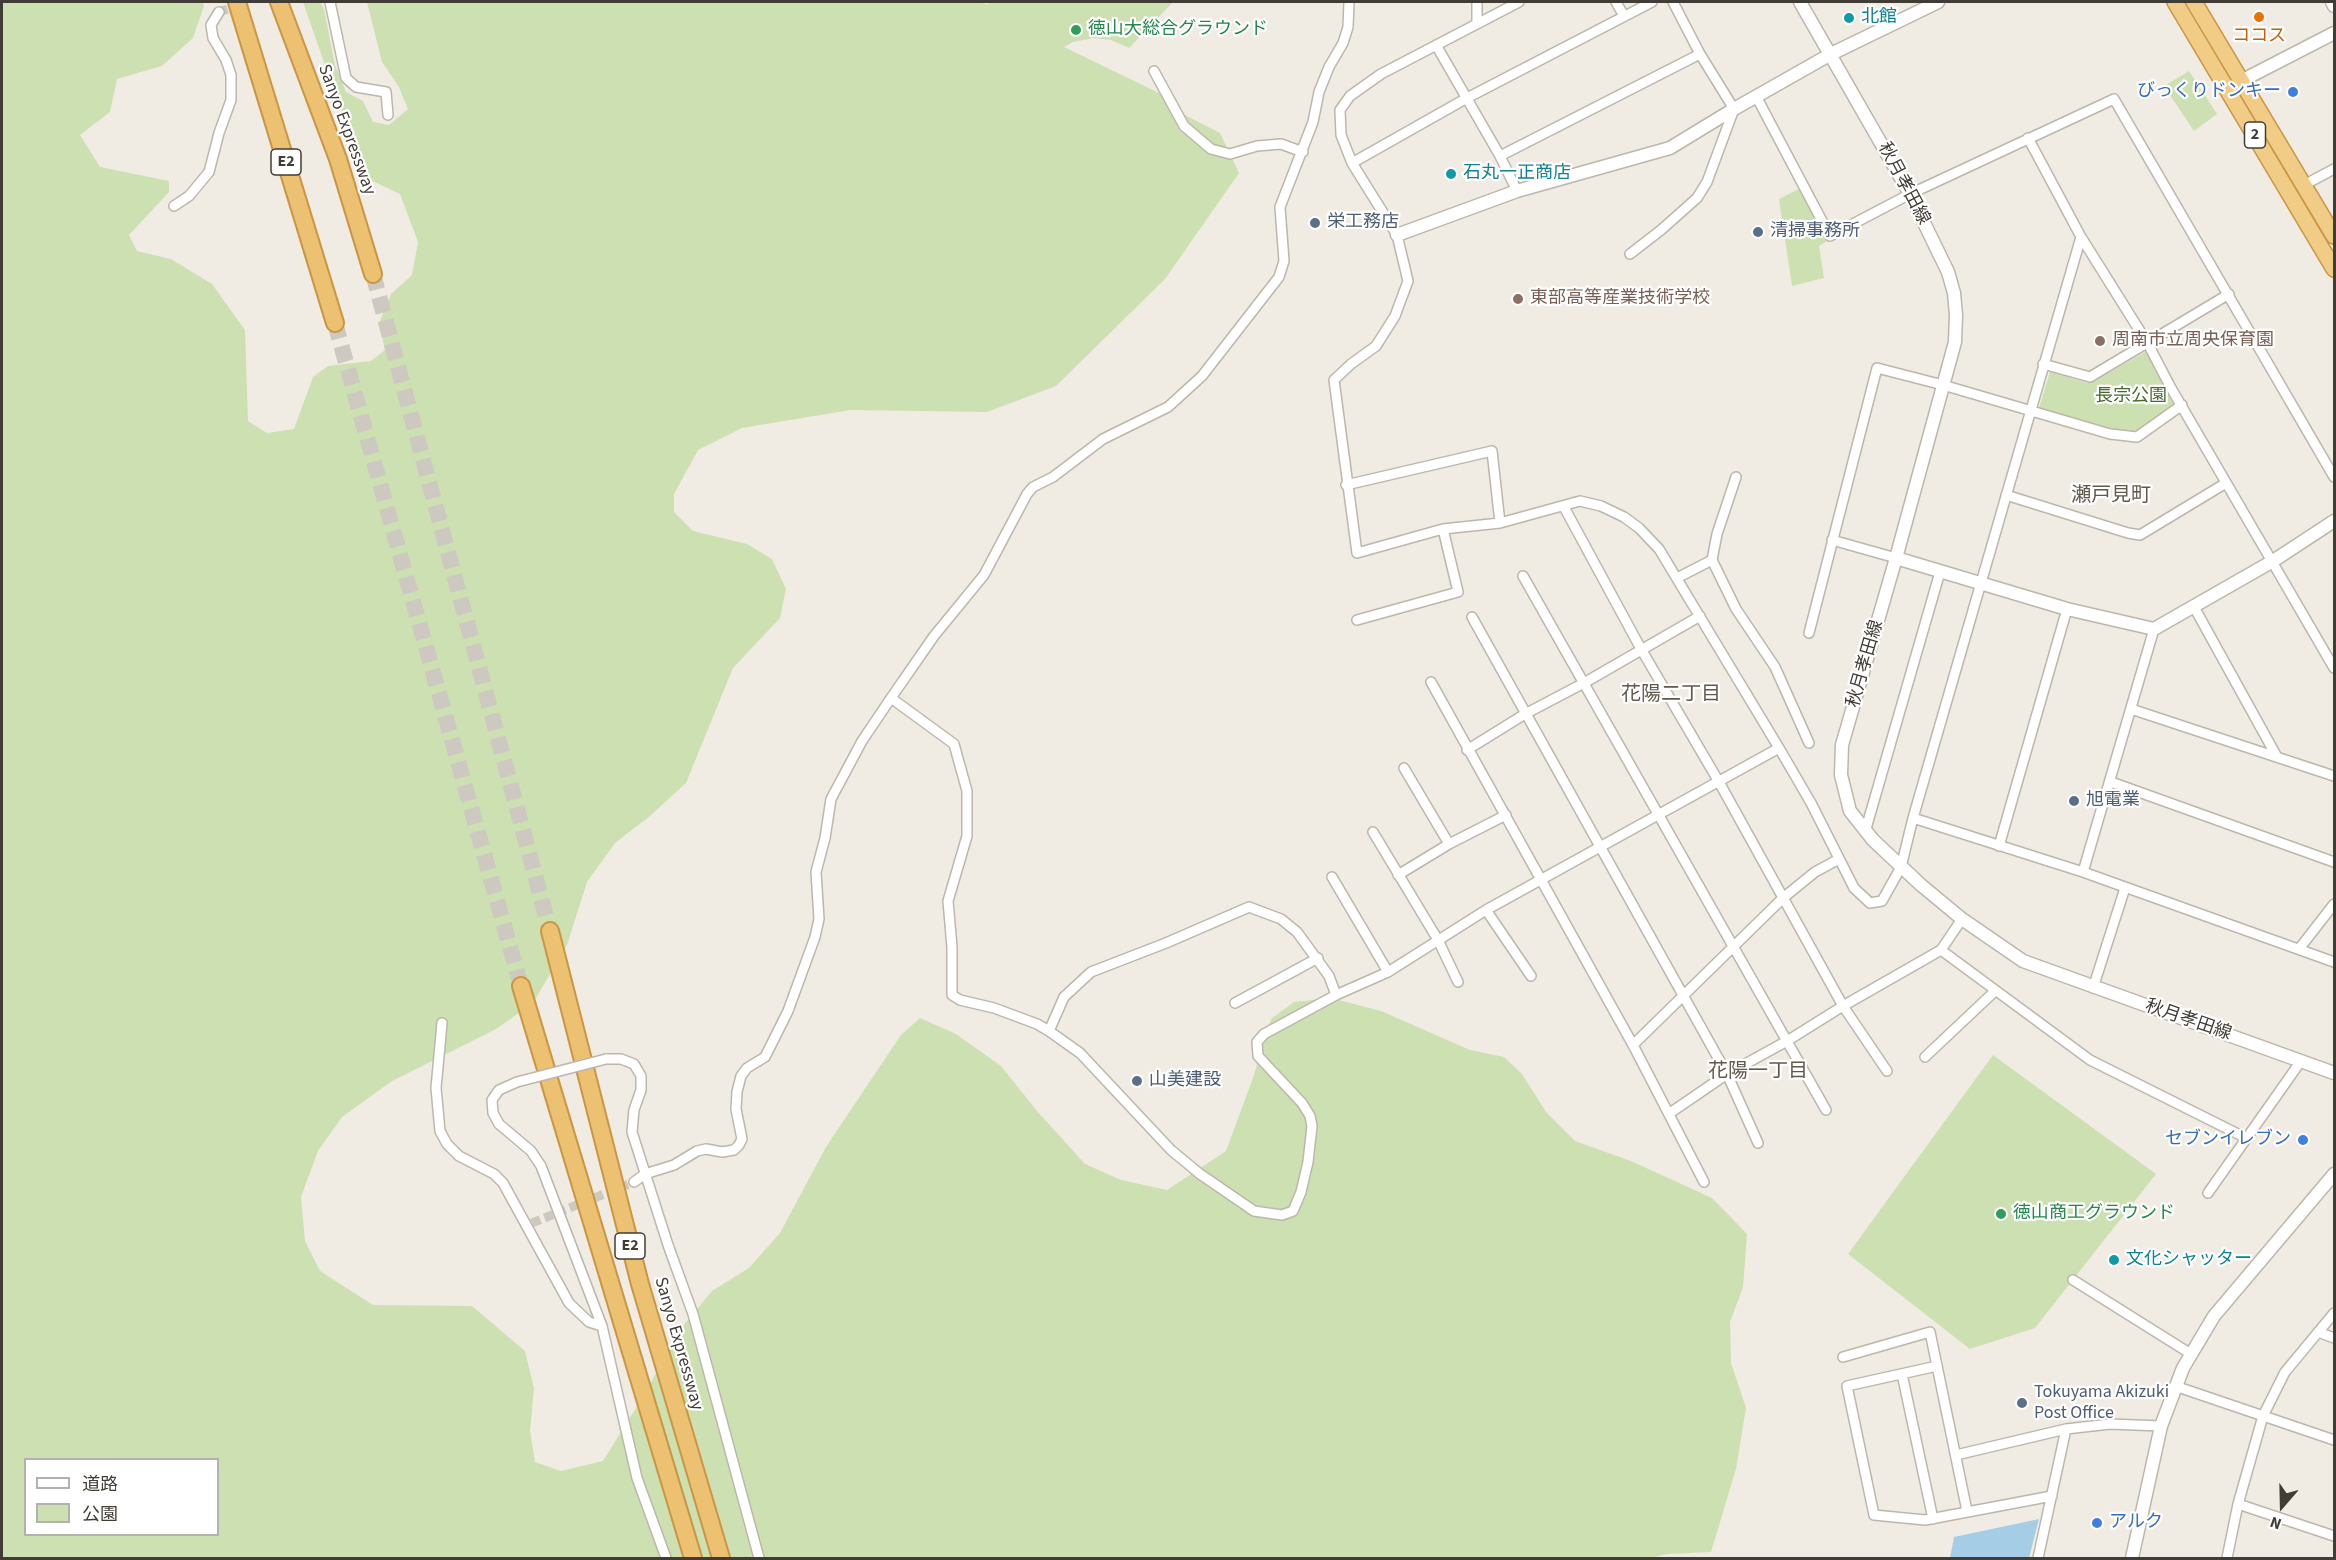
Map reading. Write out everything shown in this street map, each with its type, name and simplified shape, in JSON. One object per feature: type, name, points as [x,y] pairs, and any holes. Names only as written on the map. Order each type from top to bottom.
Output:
[{"type":"highway","name":"E2","points":[[237,2],[335,323]]},
{"type":"highway","name":"Sanyo Expressway","points":[[279,2],[338,159],[374,273]]},
{"type":"highway","name":"2","points":[[2175,2],[2334,268]]},
{"type":"highway","name":"2","points":[[2194,2],[2334,236]]},
{"type":"highway","name":"Sanyo Expressway","points":[[550,931],[640,1284],[721,1558]]},
{"type":"highway","name":"E2","points":[[521,986],[693,1558]]},
{"type":"street","points":[[330,2],[346,78],[356,87],[386,92],[388,115]]},
{"type":"street","points":[[634,1182],[645,1174],[674,1165],[697,1151],[706,1149],[722,1152],[734,1150],[739,1145],[742,1139],[736,1109],[741,1076],[747,1068],[765,1057],[788,1011],[815,937],[819,919],[816,872],[825,838],[831,799],[862,741],[891,698],[934,636],[984,575],[1027,494],[1033,487],[1053,477],[1104,439],[1168,407],[1202,376],[1280,277],[1284,261],[1280,207],[1303,152],[1313,122],[1319,92],[1329,67],[1343,43],[1348,27],[1349,2]]},
{"type":"street","points":[[1477,2],[1477,22]]},
{"type":"street","points":[[1519,2],[1477,22],[1461,33],[1382,74],[1350,96],[1340,110],[1341,135],[1352,163],[1397,235],[1408,281],[1395,316],[1376,346],[1350,364],[1334,380],[1346,485],[1357,553],[1443,529],[1500,523],[1580,501],[1601,506],[1624,517],[1650,538],[1677,578],[1811,803],[1854,888],[1870,903],[1882,901],[1902,867],[1913,818],[2081,237]]},
{"type":"street","points":[[1616,2],[1624,16]]},
{"type":"street","points":[[1352,163],[1467,98],[1652,2]]},
{"type":"street","points":[[1672,2],[1734,109]]},
{"type":"street","name":"秋月孝田線","points":[[1800,2],[1910,194],[1948,272],[1954,293],[1956,315],[1955,342],[1842,745],[1841,775],[1850,811],[1865,832],[1902,867],[1962,919],[2023,962],[2334,1073]]},
{"type":"street","points":[[1397,235],[1517,191],[1670,148],[1831,54],[1938,2]]},
{"type":"street","points":[[2332,2],[2334,6]]},
{"type":"street","points":[[174,206],[189,196],[209,172],[219,133],[231,100],[231,75],[226,60],[213,38],[211,25],[219,12]]},
{"type":"street","points":[[2241,81],[2334,33]]},
{"type":"street","points":[[1436,45],[1500,156],[1517,191]]},
{"type":"street","points":[[1500,156],[1701,54]]},
{"type":"street","points":[[1154,71],[1184,126],[1211,149],[1230,154],[1257,146],[1281,144],[1303,152]]},
{"type":"street","points":[[1756,96],[1830,236],[1910,194],[2114,99],[2334,477]]},
{"type":"street","points":[[1630,254],[1697,198],[1707,182],[1734,109]]},
{"type":"street","points":[[2028,138],[2081,237],[2148,344],[2334,668]]},
{"type":"street","points":[[2304,185],[2334,169]]},
{"type":"street","points":[[2043,364],[2090,377],[2229,294]]},
{"type":"street","points":[[1809,633],[1877,368],[2110,434],[2137,437],[2182,405]]},
{"type":"street","points":[[1346,485],[1492,451],[1500,523]]},
{"type":"street","points":[[1736,477],[1717,534],[1712,560],[1736,609],[1775,667],[1809,743]]},
{"type":"street","points":[[2006,495],[2140,535],[2226,483]]},
{"type":"street","points":[[1564,507],[1641,649],[1719,782],[1843,1006],[1887,1071]]},
{"type":"street","points":[[1832,540],[2067,609],[2154,629],[2273,561],[2334,521]]},
{"type":"street","points":[[1357,620],[1458,592],[1443,529]]},
{"type":"street","points":[[1677,578],[1712,560]]},
{"type":"street","points":[[1865,832],[1940,572]]},
{"type":"street","points":[[1523,576],[1826,1110]]},
{"type":"street","points":[[2194,607],[2277,757]]},
{"type":"street","points":[[1999,846],[2067,609]]},
{"type":"street","points":[[1467,750],[1525,714],[1700,616]]},
{"type":"street","points":[[1472,617],[1727,1074],[1758,1143]]},
{"type":"street","points":[[2083,872],[2154,629]]},
{"type":"street","points":[[1431,682],[1633,1045],[1704,1182]]},
{"type":"street","points":[[891,698],[954,744],[967,791],[967,836],[948,902],[952,947],[952,995],[960,1000],[994,1008],[1037,1024],[1048,1031],[1080,1053],[1171,1150],[1200,1174],[1254,1211],[1282,1215],[1293,1211],[1301,1192],[1308,1162],[1312,1126],[1310,1116],[1302,1103],[1258,1056],[1257,1042],[1264,1034],[1336,995],[1388,972],[1486,910],[1779,748]]},
{"type":"street","points":[[2131,709],[2334,777]]},
{"type":"street","points":[[1404,768],[1449,844]]},
{"type":"street","points":[[2111,782],[2334,862]]},
{"type":"street","points":[[1398,875],[1449,844],[1506,815]]},
{"type":"street","points":[[1913,818],[2083,872],[2334,962]]},
{"type":"street","points":[[1373,832],[1438,940],[1458,982]]},
{"type":"street","points":[[1633,1045],[1783,898],[1815,872],[1839,860]]},
{"type":"street","points":[[1332,877],[1388,972]]},
{"type":"street","points":[[2093,988],[2124,888]]},
{"type":"street","points":[[2299,949],[2334,904]]},
{"type":"street","points":[[1048,1031],[1064,997],[1090,972],[1167,943],[1249,907],[1281,919],[1297,932],[1318,958],[1329,976],[1336,995]]},
{"type":"street","points":[[1486,910],[1531,976]]},
{"type":"street","points":[[1670,1113],[1727,1074],[1941,950],[1962,919]]},
{"type":"street","points":[[1941,950],[2090,1060],[2246,1138]]},
{"type":"street","points":[[1235,1003],[1318,958]]},
{"type":"street","points":[[1925,1057],[1995,992]]},
{"type":"street","points":[[442,1023],[436,1088],[440,1131],[447,1144],[459,1156],[494,1174],[503,1183],[529,1224],[569,1303],[589,1322],[602,1326]]},
{"type":"street","points":[[666,1558],[637,1478],[602,1326],[541,1166],[531,1151],[499,1124],[493,1113],[492,1100],[499,1090],[517,1082],[606,1059],[621,1059],[634,1064],[641,1076],[641,1090],[633,1110],[632,1132],[693,1314],[759,1558]]},
{"type":"street","points":[[2208,1193],[2301,1061]]},
{"type":"street","points":[[2132,1558],[2161,1426],[2175,1386],[2191,1354],[2214,1316],[2334,1174]]},
{"type":"street","points":[[2073,1280],[2191,1354]]},
{"type":"street","points":[[2227,1558],[2238,1504],[2263,1416],[2285,1372],[2334,1313]]},
{"type":"street","points":[[1844,1357],[1930,1332],[1967,1511]]},
{"type":"street","points":[[2318,1332],[2334,1338]]},
{"type":"street","points":[[1937,1366],[1847,1386],[1874,1515],[1925,1520],[2052,1496]]},
{"type":"street","points":[[1902,1374],[1934,1519]]},
{"type":"street","points":[[2175,1386],[2334,1440]]},
{"type":"street","points":[[1956,1455],[2067,1429],[2110,1424],[2161,1426]]},
{"type":"street","points":[[2038,1558],[2067,1429]]},
{"type":"street","points":[[2238,1504],[2334,1536]]},
{"type":"green space","points":[[2,2],[202,2],[204,6],[193,38],[162,66],[117,79],[110,112],[80,135],[100,167],[169,181],[169,192],[129,235],[137,251],[171,259],[212,284],[245,330],[248,421],[267,433],[294,429],[313,377],[328,366],[371,361],[385,350],[379,323],[391,294],[412,275],[418,242],[400,194],[364,177],[303,2],[320,2],[324,9],[335,65],[346,92],[363,101],[373,122],[389,125],[408,109],[399,87],[382,62],[367,2],[982,2],[987,5],[989,2],[1173,2],[1129,48],[1111,40],[1094,38],[1073,42],[1064,47],[1161,94],[1179,112],[1220,133],[1239,173],[1165,279],[1056,386],[987,412],[851,410],[742,428],[698,450],[674,494],[674,512],[693,531],[747,544],[772,559],[786,589],[780,618],[733,668],[686,783],[650,816],[615,843],[587,882],[567,945],[533,1003],[496,1029],[392,1081],[342,1117],[318,1151],[301,1197],[305,1241],[320,1271],[373,1305],[472,1306],[525,1351],[534,1388],[530,1431],[535,1462],[561,1471],[603,1461],[646,1392],[677,1333],[712,1291],[749,1268],[780,1233],[826,1147],[901,1035],[920,1018],[956,1034],[1001,1066],[1037,1111],[1085,1164],[1121,1180],[1167,1190],[1226,1151],[1253,1078],[1271,1019],[1294,1002],[1331,998],[1381,1011],[1470,1050],[1504,1057],[1522,1074],[1546,1112],[1575,1141],[1631,1161],[1712,1198],[1747,1234],[1743,1287],[1730,1322],[1731,1363],[1746,1408],[1736,1469],[1711,1552],[1667,1554],[1650,1558],[2,1558]]},
{"type":"green space","points":[[2189,71],[2217,114],[2194,131],[2164,86]]},
{"type":"green space","points":[[1801,188],[1829,240],[1819,246],[1824,278],[1792,286],[1779,199]]},
{"type":"green space","name":"長宗公園","points":[[2147,351],[2174,406],[2137,432],[2118,431],[2039,408],[2050,372],[2087,383],[2095,381]]},
{"type":"green space","name":"徳山商工グラウンド","points":[[1993,1055],[2156,1174],[2035,1328],[1970,1349],[1848,1254]]},
{"type":"water","points":[[2039,1519],[2029,1558],[1950,1558],[1954,1537]]},
{"type":"tunnel","points":[[219,12],[247,2]]},
{"type":"tunnel","points":[[373,274],[550,931]]},
{"type":"tunnel","points":[[335,323],[521,986]]},
{"type":"tunnel","points":[[532,1223],[634,1182]]},
{"type":"place","name":"ココス","points":[[2259,17]]},
{"type":"place","name":"北館","points":[[1849,18]]},
{"type":"place","name":"徳山大総合グラウンド","points":[[1076,30]]},
{"type":"place","name":"びっくりドンキー","points":[[2293,92]]},
{"type":"place","name":"石丸一正商店","points":[[1451,174]]},
{"type":"place","name":"栄工務店","points":[[1315,223]]},
{"type":"place","name":"清掃事務所","points":[[1758,232]]},
{"type":"place","name":"東部高等産業技術学校","points":[[1518,299]]},
{"type":"place","name":"周南市立周央保育園","points":[[2100,341]]},
{"type":"place","name":"旭電業","points":[[2074,801]]},
{"type":"place","name":"山美建設","points":[[1137,1081]]},
{"type":"place","name":"セブンイレブン","points":[[2303,1140]]},
{"type":"place","name":"徳山商工グラウンド","points":[[2001,1214]]},
{"type":"place","name":"文化シャッター","points":[[2114,1260]]},
{"type":"place","name":"Tokuyama Akizuki Post Office","points":[[2022,1403]]},
{"type":"place","name":"アルク","points":[[2097,1523]]},
{"type":"district","name":"瀬戸見町","points":[[2111,497]]},
{"type":"district","name":"花陽二丁目","points":[[1671,696]]},
{"type":"district","name":"花陽一丁目","points":[[1758,1073]]}]
